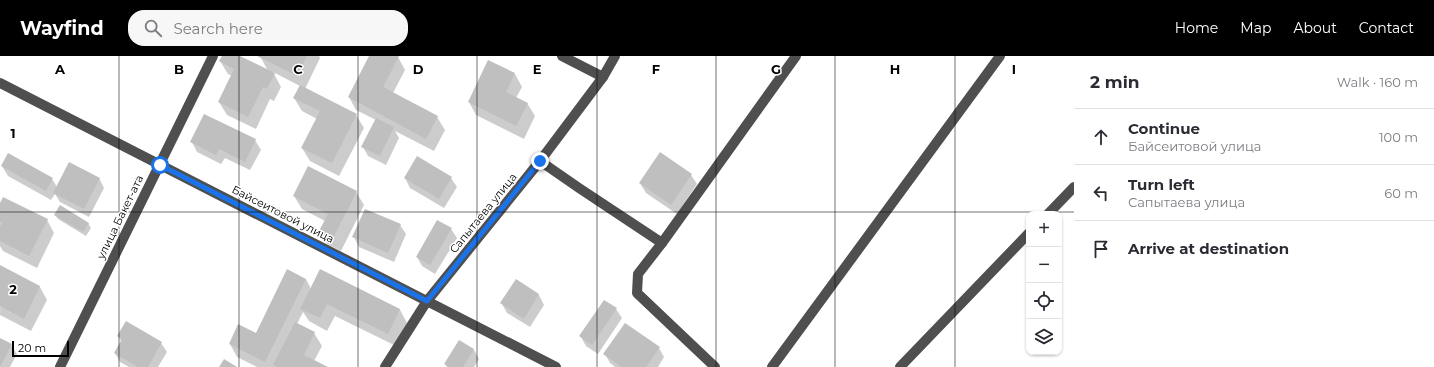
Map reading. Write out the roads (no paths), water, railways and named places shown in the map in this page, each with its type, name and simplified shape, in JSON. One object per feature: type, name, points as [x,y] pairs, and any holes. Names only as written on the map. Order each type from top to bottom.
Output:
[{"type":"street","name":"улица Бакет-ата","points":[[60,367],[213,56]]},
{"type":"street","points":[[562,56],[603,77]]},
{"type":"street","name":"Сапытаева улица","points":[[385,367],[427,301],[540,161],[603,77],[615,56]]},
{"type":"street","points":[[715,367],[638,293],[638,274],[662,243],[796,56]]},
{"type":"street","points":[[772,367],[1000,56]]},
{"type":"street","name":"Байсеитовой улица","points":[[0,83],[556,367]]},
{"type":"street","points":[[540,161],[662,243]]},
{"type":"street","points":[[1051,211],[1074,187]]},
{"type":"street","points":[[900,367],[1026,237]]}]
